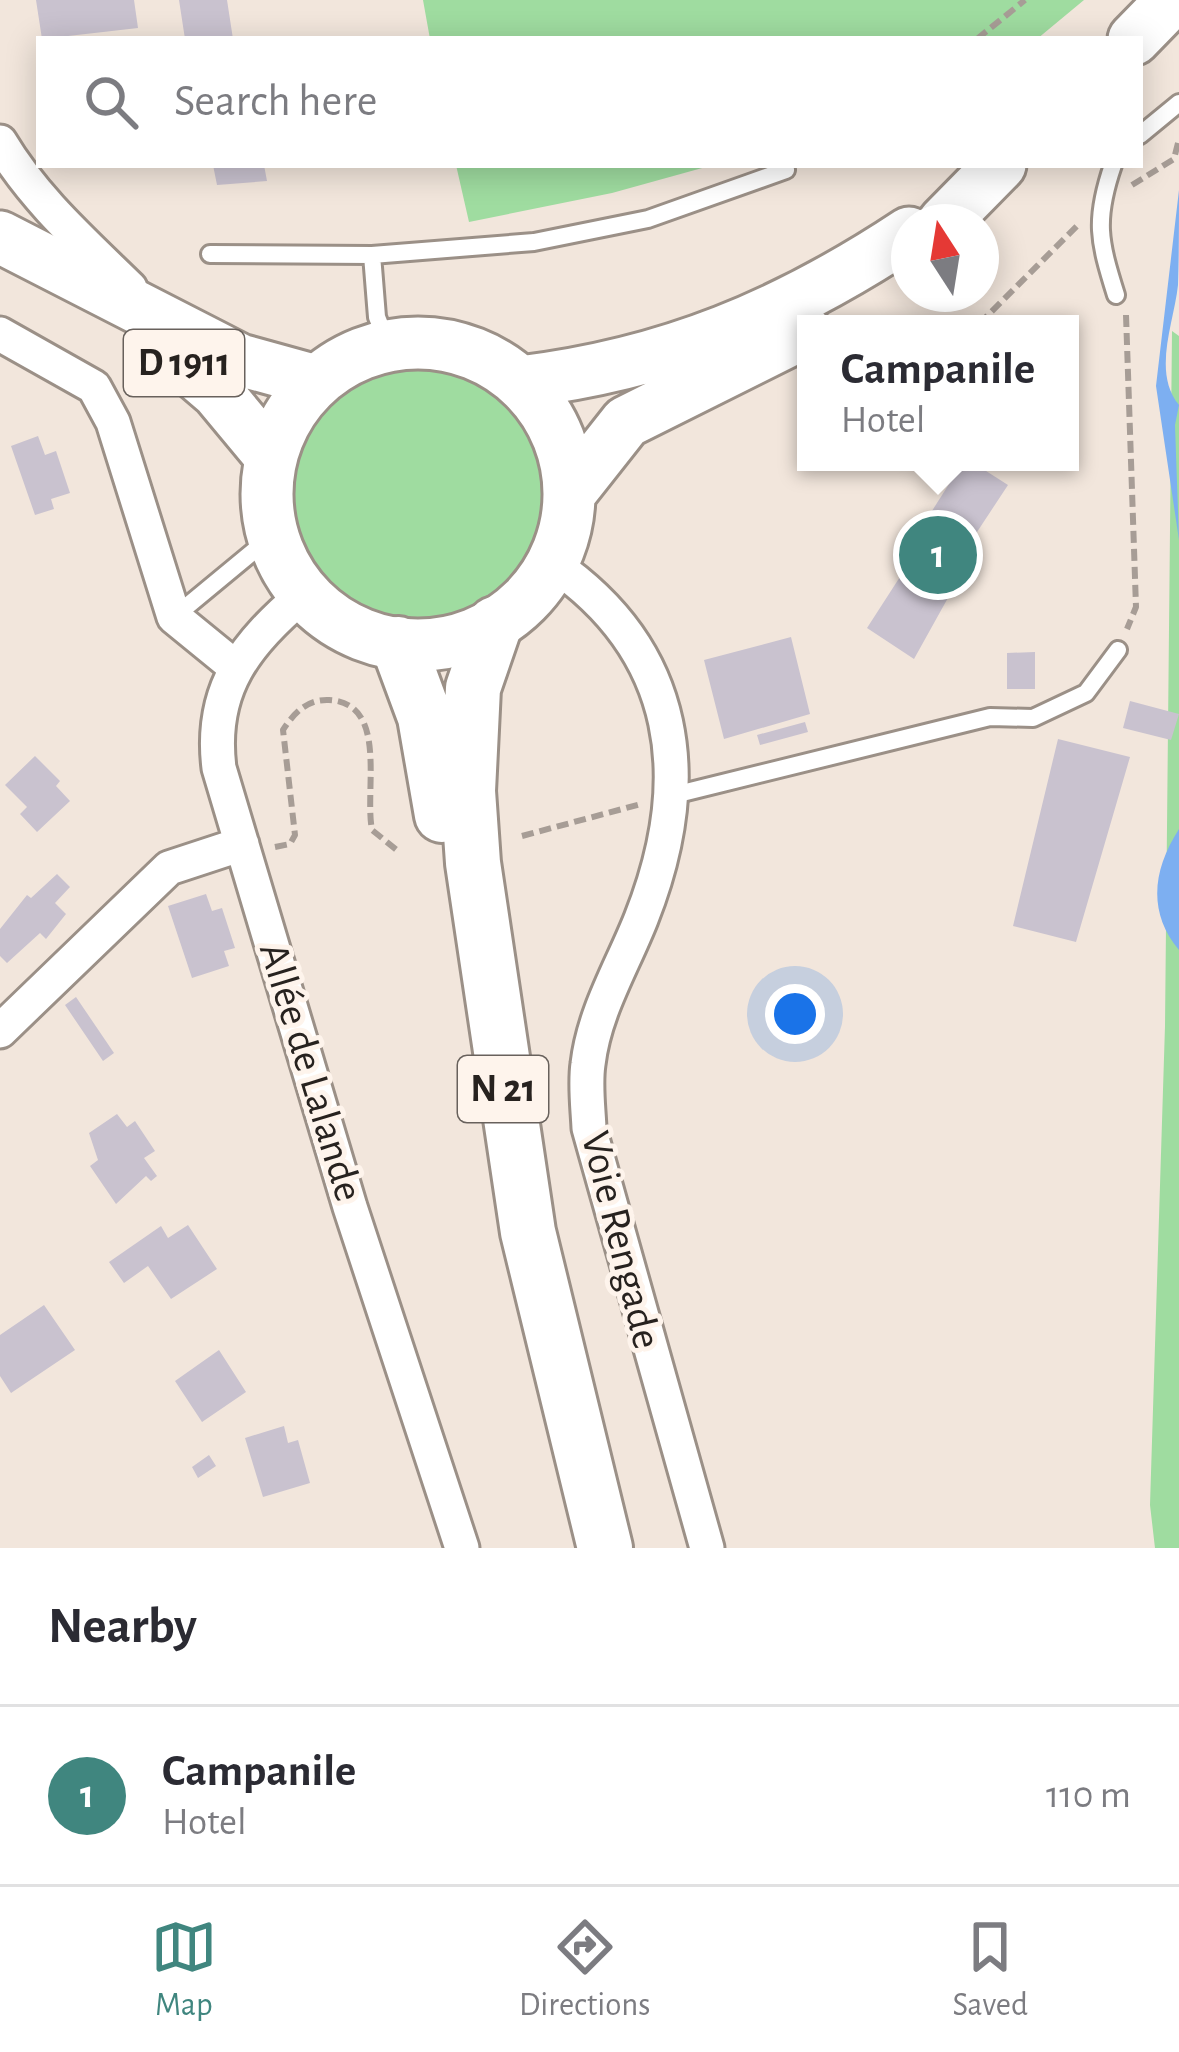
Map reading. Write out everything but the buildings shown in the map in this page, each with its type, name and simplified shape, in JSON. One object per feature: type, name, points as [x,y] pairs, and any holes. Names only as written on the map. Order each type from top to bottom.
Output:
[{"type":"highway","name":"N 21","points":[[495,624],[473,688],[468,791],[473,863],[528,1232],[604,1548]]},
{"type":"highway","name":"N 21","points":[[398,644],[436,763],[492,1221],[566,1548]]},
{"type":"main road","points":[[1139,36],[1176,3]]},
{"type":"main road","name":"D 1911","points":[[0,237],[240,360],[316,381]]},
{"type":"main road","points":[[520,382],[599,372],[712,338],[815,293],[891,244]]},
{"type":"main road","points":[[832,315],[891,271]]},
{"type":"main road","name":"D 1911","points":[[86,280],[217,392],[271,457]]},
{"type":"main road","points":[[570,493],[626,422],[797,336]]},
{"type":"main road","points":[[435,343],[481,356],[520,382],[556,433],[570,493],[566,529],[553,564],[528,598],[495,624],[448,642],[398,644],[347,627],[304,594],[272,536],[266,483],[288,416],[316,381],[350,358],[388,345],[435,343]]},
{"type":"street","points":[[0,142],[17,172],[160,319]]},
{"type":"street","points":[[0,334],[94,387],[113,422],[175,617],[234,666],[259,633],[304,594]]},
{"type":"street","name":"Voie Rengade","points":[[553,564],[631,634],[660,696],[674,795],[667,840],[642,917],[602,1008],[587,1065],[589,1128],[616,1240],[707,1548]]},
{"type":"street","name":"Allée de Lalande","points":[[234,666],[220,696],[215,734],[242,844],[350,1207],[462,1548]]},
{"type":"street","points":[[0,1031],[169,868],[242,844]]},
{"type":"lane","points":[[1143,132],[1179,103]]},
{"type":"lane","points":[[1112,168],[1098,208],[1100,246],[1116,296]]},
{"type":"lane","points":[[210,254],[372,255],[534,242],[625,224],[786,170]]},
{"type":"lane","points":[[372,255],[377,317],[388,345]]},
{"type":"lane","points":[[175,617],[272,536]]},
{"type":"lane","points":[[674,795],[990,717],[1034,718],[1086,693],[1118,650]]},
{"type":"path","points":[[981,36],[1025,0]]},
{"type":"path","points":[[988,315],[1098,208],[1174,159],[1178,143]]},
{"type":"path","points":[[1116,296],[1128,318],[1136,607],[1118,650]]},
{"type":"path","points":[[242,844],[280,848],[295,836],[284,730],[307,704],[329,700],[362,715],[370,732],[366,800],[372,830],[398,851]]},
{"type":"path","points":[[522,836],[674,795]]},
{"type":"green space","points":[[423,0],[1084,0],[1041,36],[429,36]]},
{"type":"green space","points":[[457,168],[702,168],[612,193],[469,222]]},
{"type":"green space","points":[[1172,331],[1179,336],[1179,1548],[1155,1548],[1150,1505],[1165,1026]]},
{"type":"green space","points":[[417,366],[466,376],[508,403],[535,445],[545,494],[535,543],[508,585],[466,612],[417,622],[368,612],[326,585],[299,543],[289,494],[299,445],[326,403],[368,376]]},
{"type":"water","points":[[1179,190],[1178,285],[1166,363],[1171,392],[1179,405],[1175,425],[1179,540],[1156,386]]},
{"type":"water","points":[[1179,829],[1179,950],[1162,921],[1157,891],[1163,860]]},
{"type":"place","name":"Campanile","points":[[938,555]]}]
